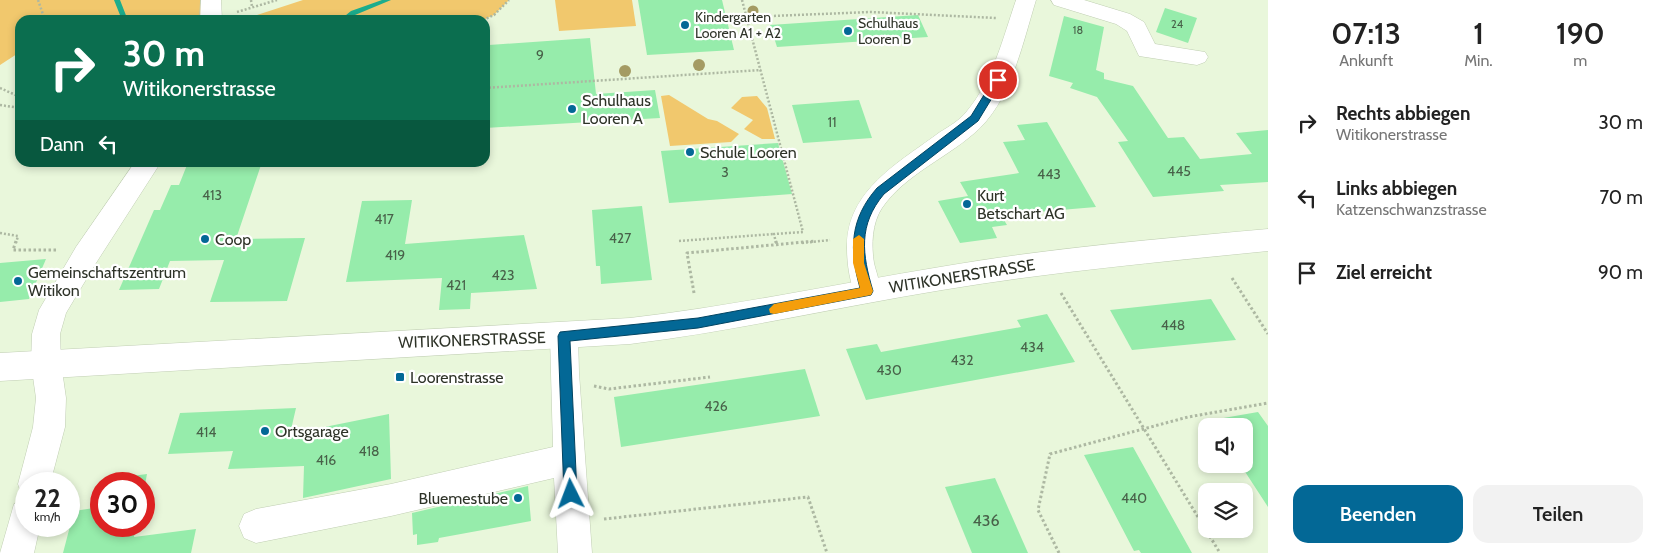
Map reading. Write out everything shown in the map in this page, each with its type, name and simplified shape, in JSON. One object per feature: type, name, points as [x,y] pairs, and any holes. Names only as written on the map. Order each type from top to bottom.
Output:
[{"type":"main road","points":[[211,0],[211,15]]},
{"type":"main road","points":[[867,291],[859,263],[858,248],[864,214],[869,204],[881,191],[974,119],[998,80],[1026,0]]},
{"type":"main road","points":[[1061,0],[1130,23],[1136,27],[1147,51],[1197,57]]},
{"type":"main road","points":[[37,472],[49,427],[51,398],[46,363],[46,334],[53,310],[86,256],[146,167]]},
{"type":"main road","name":"WITIKONERSTRASSE","points":[[0,367],[406,342],[564,336],[698,323],[942,278],[1093,257],[1268,240]]},
{"type":"main road","points":[[564,336],[568,460],[574,553]]},
{"type":"main road","points":[[256,526],[391,500],[568,460]]},
{"type":"main road","points":[[17,553],[21,537]]},
{"type":"path","points":[[38,0],[43,15]]},
{"type":"path","points":[[251,0],[252,6],[276,0]]},
{"type":"path","points":[[490,17],[510,0]]},
{"type":"path","points":[[680,241],[803,232],[742,0]]},
{"type":"path","points":[[746,17],[842,11],[938,12],[1000,18],[1016,29]]},
{"type":"path","points":[[490,88],[761,70]]},
{"type":"path","points":[[0,88],[15,95]]},
{"type":"path","points":[[0,105],[15,107]]},
{"type":"path","points":[[0,233],[18,236],[13,250],[59,250]]},
{"type":"path","points":[[774,234],[777,246]]},
{"type":"path","points":[[694,293],[687,253],[830,240]]},
{"type":"path","points":[[1232,278],[1268,334]]},
{"type":"path","points":[[1061,293],[1220,553]]},
{"type":"path","points":[[593,386],[609,390],[710,377]]},
{"type":"path","points":[[1059,553],[1038,510],[1050,454],[1188,417],[1268,403]]},
{"type":"path","points":[[601,520],[808,497],[827,553]]},
{"type":"shaded area","points":[[0,0],[211,0],[211,15],[15,15],[15,55],[0,65]]},
{"type":"shaded area","points":[[303,0],[509,0],[490,17],[490,15],[257,15]]},
{"type":"shaded area","points":[[555,0],[632,0],[636,26],[559,31]]},
{"type":"shaded area","points":[[669,95],[708,119],[717,121],[739,134],[731,142],[670,146],[661,96]]},
{"type":"shaded area","points":[[757,96],[767,108],[775,139],[762,139],[744,129],[753,120],[731,108],[742,97]]},
{"type":"building","name":"Kindergarten Looren A1 + A2","points":[[638,0],[722,0],[734,50],[647,55]]},
{"type":"building","points":[[1165,8],[1197,18],[1188,43],[1156,32]]},
{"type":"building","name":"Schulhaus Looren B","points":[[918,15],[928,37],[777,47],[770,25]]},
{"type":"building","points":[[1064,16],[1104,27],[1096,70],[1104,73],[1104,79],[1133,86],[1168,138],[1184,137],[1200,159],[1252,154],[1236,133],[1268,130],[1268,182],[1220,185],[1224,191],[1153,197],[1118,142],[1128,141],[1097,97],[1070,88],[1073,83],[1049,76]]},
{"type":"building","points":[[590,38],[596,94],[655,90],[660,118],[490,128],[490,45]]},
{"type":"building","points":[[859,100],[872,138],[803,143],[792,105]]},
{"type":"building","points":[[1047,122],[1096,207],[1001,215],[1007,225],[992,227],[997,238],[960,243],[938,201],[968,196],[960,182],[1019,173],[1003,142],[1025,140],[1017,125]]},
{"type":"building","points":[[778,143],[792,194],[669,203],[661,151]]},
{"type":"building","points":[[186,167],[260,167],[236,239],[305,238],[287,301],[210,302],[224,260],[170,261],[159,289],[119,290],[154,210],[160,210],[171,185],[179,185]]},
{"type":"building","points":[[412,200],[405,244],[524,235],[537,289],[471,293],[470,309],[439,310],[442,278],[346,282],[362,201]]},
{"type":"building","points":[[642,206],[652,280],[601,284],[600,266],[596,266],[592,210]]},
{"type":"building","name":"Gemeinschaftszentrum Witikon","points":[[46,259],[29,299],[0,302],[0,263]]},
{"type":"building","points":[[1211,299],[1236,340],[1132,350],[1110,310]]},
{"type":"building","points":[[1047,314],[1075,362],[866,400],[846,349],[877,344],[881,352],[1021,327],[1017,320]]},
{"type":"building","points":[[805,369],[820,416],[621,447],[614,397]]},
{"type":"building","points":[[296,408],[290,434],[389,414],[391,479],[303,498],[304,466],[228,469],[233,451],[168,454],[180,413]]},
{"type":"building","points":[[1258,412],[1268,426],[1268,507],[1246,473],[1253,473],[1253,418],[1224,418]]},
{"type":"building","points":[[1133,447],[1192,553],[1141,553],[1139,550],[1134,551],[1084,455]]},
{"type":"building","points":[[995,478],[1028,553],[972,553],[945,487]]},
{"type":"building","points":[[528,486],[531,521],[439,538],[438,542],[417,545],[417,534],[413,535],[412,513]]},
{"type":"building","points":[[90,509],[90,537],[155,537],[155,534],[196,529],[191,553],[63,553],[67,537],[80,537],[80,510]]},
{"type":"waterway","points":[[117,0],[123,15]]},
{"type":"waterway","points":[[350,15],[388,0]]},
{"type":"slow traffic","points":[[774,309],[867,291],[859,263],[859,239]]},
{"type":"place","name":"Kindergarten Looren A1 + A2","points":[[685,25]]},
{"type":"place","name":"Schulhaus Looren B","points":[[848,31]]},
{"type":"place","name":"Schulhaus Looren A","points":[[572,109]]},
{"type":"place","name":"Schule Looren","points":[[690,152]]},
{"type":"place","name":"Kurt Betschart AG","points":[[967,204]]},
{"type":"place","name":"Coop","points":[[205,239]]},
{"type":"place","name":"Gemeinschaftszentrum Witikon","points":[[18,281]]},
{"type":"place","name":"Loorenstrasse","points":[[400,377]]},
{"type":"place","name":"Ortsgarage","points":[[265,431]]},
{"type":"place","name":"Bluemestube","points":[[518,498]]},
{"type":"route","points":[[571,494],[564,373],[564,336],[698,323],[867,291],[859,263],[858,248],[859,234],[864,214],[869,204],[881,191],[974,119],[998,80]]}]
